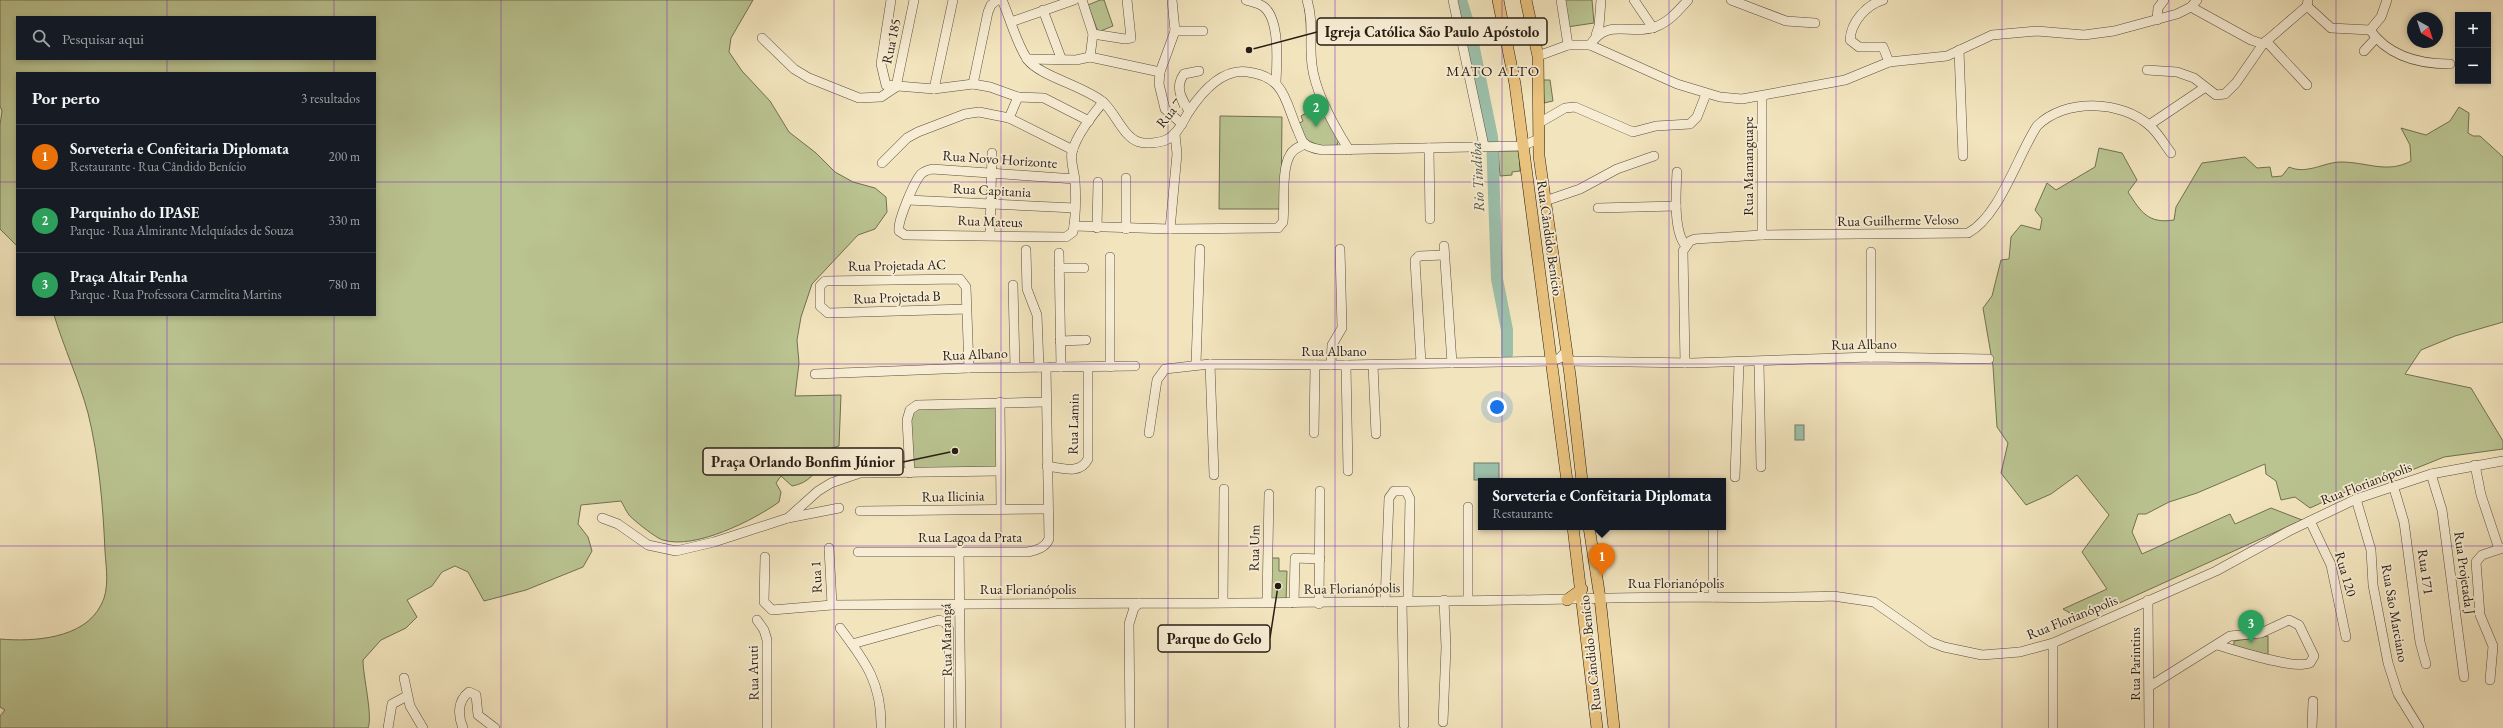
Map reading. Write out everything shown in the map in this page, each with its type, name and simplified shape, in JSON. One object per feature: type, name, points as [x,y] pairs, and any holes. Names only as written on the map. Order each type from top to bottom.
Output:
[{"type":"main road","name":"Rua Cândido Benício","points":[[1498,0],[1515,84],[1567,478]]},
{"type":"main road","name":"Rua Cândido Benício","points":[[1526,0],[1538,56],[1539,139],[1582,478]]},
{"type":"main road","name":"Rua Cândido Benício","points":[[1573,530],[1597,728]]},
{"type":"main road","name":"Rua Cândido Benício","points":[[1589,530],[1600,598],[1614,728]]},
{"type":"main road","points":[[1567,600],[1582,594]]},
{"type":"street","points":[[891,0],[882,51],[882,74],[886,85],[934,89],[973,84],[1006,92],[1018,97],[1044,98],[1089,121]]},
{"type":"street","name":"Rua 185","points":[[896,87],[914,0]]},
{"type":"street","points":[[934,89],[953,0]]},
{"type":"street","points":[[973,84],[988,12],[991,5],[997,0]]},
{"type":"street","points":[[1002,0],[1027,59],[1061,58],[1076,60],[1090,58],[1160,72]]},
{"type":"street","points":[[1012,22],[1074,0]]},
{"type":"street","points":[[1082,0],[1093,34],[1090,58]]},
{"type":"street","points":[[1093,34],[1125,39],[1131,38],[1127,0]]},
{"type":"street","points":[[1172,0],[1175,31],[1160,72],[1161,100],[1165,109],[1182,124]]},
{"type":"street","points":[[1246,0],[1258,3],[1271,15],[1275,25],[1276,82],[1285,95],[1295,126],[1305,144],[1322,150],[1349,150],[1522,146],[1539,139]]},
{"type":"street","points":[[1307,0],[1311,17],[1312,64],[1316,83],[1349,150]]},
{"type":"street","points":[[1453,0],[1490,146]]},
{"type":"street","points":[[1562,0],[1568,45]]},
{"type":"street","points":[[1590,45],[1599,26],[1601,0]]},
{"type":"street","points":[[1634,0],[1653,28]]},
{"type":"street","points":[[1596,35],[1614,29],[1653,28],[1666,22],[1688,0]]},
{"type":"street","points":[[1731,0],[1786,21],[1815,23]]},
{"type":"street","points":[[1883,0],[1868,8],[1856,20],[1850,33],[1850,40],[1859,47],[1882,46],[1886,50],[1889,62]]},
{"type":"street","points":[[2158,20],[2158,8],[2164,0]]},
{"type":"street","points":[[2364,51],[2381,17],[2387,0]]},
{"type":"street","points":[[1538,56],[1568,45],[1590,45],[1652,74],[1706,94],[1742,99],[1762,97],[1845,80],[1889,62],[1936,58],[1959,50],[1992,35],[2037,31],[2084,35],[2114,31],[2158,20],[2194,3],[2251,40],[2264,42],[2307,85]]},
{"type":"street","points":[[2147,70],[2177,72],[2194,78],[2204,88],[2216,95],[2225,94],[2236,83],[2264,42],[2307,3],[2332,28],[2373,34],[2399,55],[2416,62],[2450,64]]},
{"type":"street","points":[[1043,10],[1061,58]]},
{"type":"street","points":[[1175,31],[1203,31]]},
{"type":"street","points":[[762,38],[794,69],[809,78],[859,98],[881,97],[896,87]]},
{"type":"street","points":[[1959,50],[1963,156]]},
{"type":"street","name":"Rua 7","points":[[1027,59],[1044,72],[1084,90],[1103,102],[1130,136],[1138,142],[1165,140],[1175,134],[1190,111],[1212,85],[1223,77],[1246,71],[1262,74],[1276,82]]},
{"type":"street","points":[[1190,111],[1180,96],[1179,85],[1184,74],[1199,71]]},
{"type":"street","points":[[2149,125],[2204,88]]},
{"type":"street","points":[[1539,123],[1565,108],[1575,107],[1633,132],[1667,124],[1690,124],[1697,117],[1706,94]]},
{"type":"street","points":[[1009,118],[1018,97]]},
{"type":"street","name":"Rua Mamanguape","points":[[1762,97],[1762,235]]},
{"type":"street","points":[[1074,229],[1075,179],[1072,164],[1073,150],[1089,121],[1103,102]]},
{"type":"street","name":"Rua Guilherme Veloso","points":[[1686,246],[1695,239],[1762,235],[1968,233],[1984,219],[2003,193],[2027,141],[2043,120],[2060,112],[2090,105],[2112,108],[2134,116],[2149,125],[2171,153]]},
{"type":"street","points":[[882,163],[907,138],[965,114],[979,112],[1009,118],[1073,150]]},
{"type":"street","points":[[1170,230],[1177,154],[1175,134]]},
{"type":"street","name":"Rua Mateus","points":[[905,235],[990,234],[1066,237],[1074,229],[1097,228],[1170,230],[1278,228],[1283,222],[1287,164],[1290,154],[1295,148],[1305,144]]},
{"type":"street","points":[[1429,148],[1430,219]]},
{"type":"street","points":[[990,234],[990,171],[992,153]]},
{"type":"street","points":[[1546,201],[1580,189],[1617,169],[1654,156]]},
{"type":"street","name":"Rua Novo Horizonte","points":[[905,235],[898,227],[920,174],[925,171],[932,169],[990,171],[1075,179]]},
{"type":"street","points":[[1676,172],[1676,206],[1680,238],[1686,246],[1683,251],[1685,363]]},
{"type":"street","points":[[1126,178],[1126,229]]},
{"type":"street","points":[[1097,228],[1098,182]]},
{"type":"street","name":"Rua Capitania","points":[[908,200],[1075,208]]},
{"type":"street","points":[[1598,208],[1676,206]]},
{"type":"street","points":[[1196,364],[1200,249]]},
{"type":"street","points":[[1331,365],[1332,344],[1342,328],[1340,249]]},
{"type":"street","name":"Rua Lagoa da Prata","points":[[858,552],[1035,551],[1046,544],[1048,539],[1048,509],[1046,402],[1037,315],[1027,290],[1026,250]]},
{"type":"street","points":[[1421,364],[1415,260],[1419,256],[1444,250],[1452,363]]},
{"type":"street","points":[[1871,252],[1871,357]]},
{"type":"street","points":[[1059,253],[1061,367]]},
{"type":"street","points":[[1110,257],[1110,367]]},
{"type":"street","points":[[1060,268],[1084,268]]},
{"type":"street","name":"Rua Projetada AC","points":[[828,313],[820,306],[820,286],[825,281],[956,278],[963,282],[966,287],[967,309]]},
{"type":"street","points":[[1013,285],[1015,367]]},
{"type":"street","points":[[967,309],[969,368]]},
{"type":"street","name":"Rua Projetada B","points":[[828,313],[967,309]]},
{"type":"street","points":[[1060,341],[1086,340]]},
{"type":"street","points":[[1552,361],[1567,355]]},
{"type":"street","name":"Rua Albano","points":[[1567,355],[1685,363],[1739,363],[1871,357],[1989,359]]},
{"type":"street","name":"Rua Albano","points":[[1149,433],[1160,374],[1165,369],[1196,364],[1346,365],[1552,361]]},
{"type":"street","points":[[1759,362],[1761,467]]},
{"type":"street","points":[[1735,478],[1739,363]]},
{"type":"street","points":[[1210,364],[1214,475]]},
{"type":"street","points":[[1373,364],[1376,434]]},
{"type":"street","points":[[1314,433],[1315,365]]},
{"type":"street","points":[[1346,365],[1348,471]]},
{"type":"street","name":"Rua Albano","points":[[815,374],[969,368],[1135,366]]},
{"type":"street","name":"Rua Lamin","points":[[1047,466],[1078,469],[1086,464],[1088,459],[1088,367]]},
{"type":"street","points":[[1000,402],[1001,509]]},
{"type":"street","points":[[910,473],[907,420],[908,413],[913,407],[923,404],[1046,402]]},
{"type":"street","name":"Rua Florianópolis","points":[[1582,594],[1600,598],[1833,596],[1860,599],[1874,602],[1889,611],[1931,642],[1964,652],[2002,655],[2053,643],[2216,571],[2310,521],[2356,499],[2393,485],[2431,474],[2503,461]]},
{"type":"street","points":[[2475,465],[2483,502],[2501,548],[2482,555],[2476,562],[2480,615],[2493,646],[2490,680]]},
{"type":"street","points":[[788,518],[818,490],[845,477],[860,473],[1000,471]]},
{"type":"street","name":"Rua Projetada J","points":[[2431,474],[2442,510],[2464,677]]},
{"type":"street","name":"Rua 171","points":[[2393,485],[2404,522],[2420,642],[2426,664]]},
{"type":"street","points":[[1223,602],[1224,489]]},
{"type":"street","points":[[1320,491],[1320,604]]},
{"type":"street","points":[[1385,602],[1389,498],[1394,491],[1406,491],[1410,497],[1405,601],[1404,725]]},
{"type":"street","name":"Rua Um","points":[[1267,602],[1269,494]]},
{"type":"street","name":"Rua São Marciano","points":[[2356,499],[2371,550],[2373,585],[2388,663],[2398,694],[2419,728]]},
{"type":"street","points":[[1468,507],[1468,600]]},
{"type":"street","points":[[602,518],[624,528],[648,545],[676,551],[695,548],[788,518],[839,508]]},
{"type":"street","name":"Rua Ilicinia","points":[[860,511],[1048,509]]},
{"type":"street","name":"Rua 120","points":[[2310,521],[2331,565],[2346,637]]},
{"type":"street","points":[[1713,530],[1713,597]]},
{"type":"street","name":"Rua 1","points":[[829,548],[832,605]]},
{"type":"street","name":"Rua Marangá","points":[[958,551],[961,728]]},
{"type":"street","name":"Rua Florianópolis","points":[[765,557],[764,602],[772,610],[832,605],[1223,602],[1320,604],[1444,600],[1567,600]]},
{"type":"street","points":[[1294,603],[1295,558],[1320,559]]},
{"type":"street","points":[[1444,600],[1446,647],[1444,722]]},
{"type":"street","name":"Rua Parintins","points":[[2148,600],[2150,686],[2149,728]]},
{"type":"street","points":[[1119,603],[1129,624]]},
{"type":"street","points":[[1130,728],[1129,624],[1134,608],[1139,603]]},
{"type":"street","name":"Rua Aruti","points":[[757,620],[764,630],[767,640],[767,728]]},
{"type":"street","points":[[852,644],[939,620],[946,622],[949,630],[949,728]]},
{"type":"street","points":[[2150,686],[2217,644],[2230,636],[2261,633],[2289,620],[2299,625],[2314,656],[2310,663],[2303,665],[2274,660],[2217,644]]},
{"type":"street","points":[[840,628],[866,663],[875,680],[879,696],[881,728]]},
{"type":"street","points":[[2053,643],[2053,728]]},
{"type":"street","points":[[404,678],[407,696],[423,728]]},
{"type":"street","points":[[463,728],[460,708],[463,698],[469,692],[476,695],[478,715],[495,728]]},
{"type":"street","points":[[388,728],[392,704],[407,696]]},
{"type":"street","points":[[2312,728],[2313,701]]},
{"type":"shaded area","points":[[0,0],[753,0],[731,38],[729,52],[742,71],[770,101],[789,132],[816,153],[835,172],[853,182],[875,188],[886,197],[887,212],[875,229],[858,235],[812,284],[801,317],[797,340],[799,363],[795,396],[841,395],[839,446],[822,451],[824,460],[807,480],[798,485],[792,486],[781,476],[776,483],[781,492],[779,502],[755,517],[724,532],[691,541],[676,542],[663,540],[645,529],[631,517],[621,501],[581,505],[578,524],[588,537],[592,551],[583,567],[526,590],[484,601],[468,572],[455,566],[442,572],[432,586],[407,600],[417,617],[406,628],[381,640],[363,660],[369,706],[368,728],[0,728],[0,716],[5,710],[0,707],[0,639],[42,639],[70,631],[83,625],[93,616],[101,605],[106,592],[107,571],[102,499],[92,430],[76,376],[54,316],[376,316],[376,72],[16,72],[16,245],[0,229],[0,125],[2,111],[0,106]]},
{"type":"shaded area","points":[[1104,0],[1113,26],[1098,32],[1088,5]]},
{"type":"shaded area","points":[[1563,0],[1592,0],[1594,23],[1567,27]]},
{"type":"shaded area","points":[[1543,80],[1550,80],[1553,101],[1544,103]]},
{"type":"shaded area","points":[[1325,102],[1339,139],[1336,148],[1305,144],[1295,126],[1303,121],[1301,116]]},
{"type":"shaded area","points":[[2459,107],[2469,113],[2468,133],[2473,136],[2480,136],[2503,157],[2503,322],[2455,336],[2421,350],[2405,374],[2471,388],[2503,441],[2503,449],[2444,457],[2402,474],[2343,493],[2310,508],[2295,497],[2281,500],[2276,481],[2266,474],[2265,464],[2197,493],[2169,502],[2146,514],[2138,514],[2132,532],[2142,554],[2230,514],[2235,524],[2271,508],[2302,520],[2082,620],[2063,609],[2107,589],[2082,552],[2109,515],[2077,475],[2051,494],[2026,505],[2001,473],[2008,443],[1997,427],[1993,366],[1983,308],[1992,296],[2001,260],[2009,259],[2011,237],[2021,225],[2040,230],[2042,219],[2035,210],[2047,183],[2056,190],[2095,167],[2099,148],[2122,153],[2137,180],[2128,192],[2141,211],[2151,218],[2158,220],[2174,220],[2176,207],[2202,163],[2245,157],[2257,168],[2270,167],[2272,177],[2282,176],[2289,167],[2302,170],[2341,162],[2394,167],[2411,161],[2410,145],[2401,128],[2426,135],[2450,121]]},
{"type":"shaded area","points":[[1220,116],[1282,117],[1281,209],[1219,209]]},
{"type":"shaded area","points":[[1498,151],[1519,151],[1520,171],[1512,172],[1512,175],[1500,176]]},
{"type":"shaded area","points":[[1000,402],[1000,467],[911,468],[909,416],[913,403]]},
{"type":"shaded area","points":[[1795,425],[1804,425],[1804,440],[1795,440]]},
{"type":"shaded area","points":[[1474,463],[1499,463],[1499,478],[1478,478],[1478,480],[1474,480]]},
{"type":"shaded area","points":[[1269,558],[1279,558],[1279,571],[1287,571],[1286,602],[1269,602]]},
{"type":"shaded area","points":[[2268,636],[2268,655],[2234,646],[2234,641]]},
{"type":"waterway","name":"Rio Tindiba","points":[[1461,0],[1470,29],[1492,137],[1497,279],[1507,330],[1507,354]]},
{"type":"place","name":"Igreja Católica São Paulo Apóstolo","points":[[1249,50]]},
{"type":"place","name":"Parquinho do IPASE","points":[[1316,127]]},
{"type":"place","name":"Praça Orlando Bonfim Júnior","points":[[955,451]]},
{"type":"place","name":"Sorveteria e Confeitaria Diplomata","points":[[1602,576]]},
{"type":"place","name":"Parque do Gelo","points":[[1278,586]]},
{"type":"place","name":"Praça Altair Penha","points":[[2251,643]]},
{"type":"district","name":"MATO ALTO","points":[[1493,70]]}]
